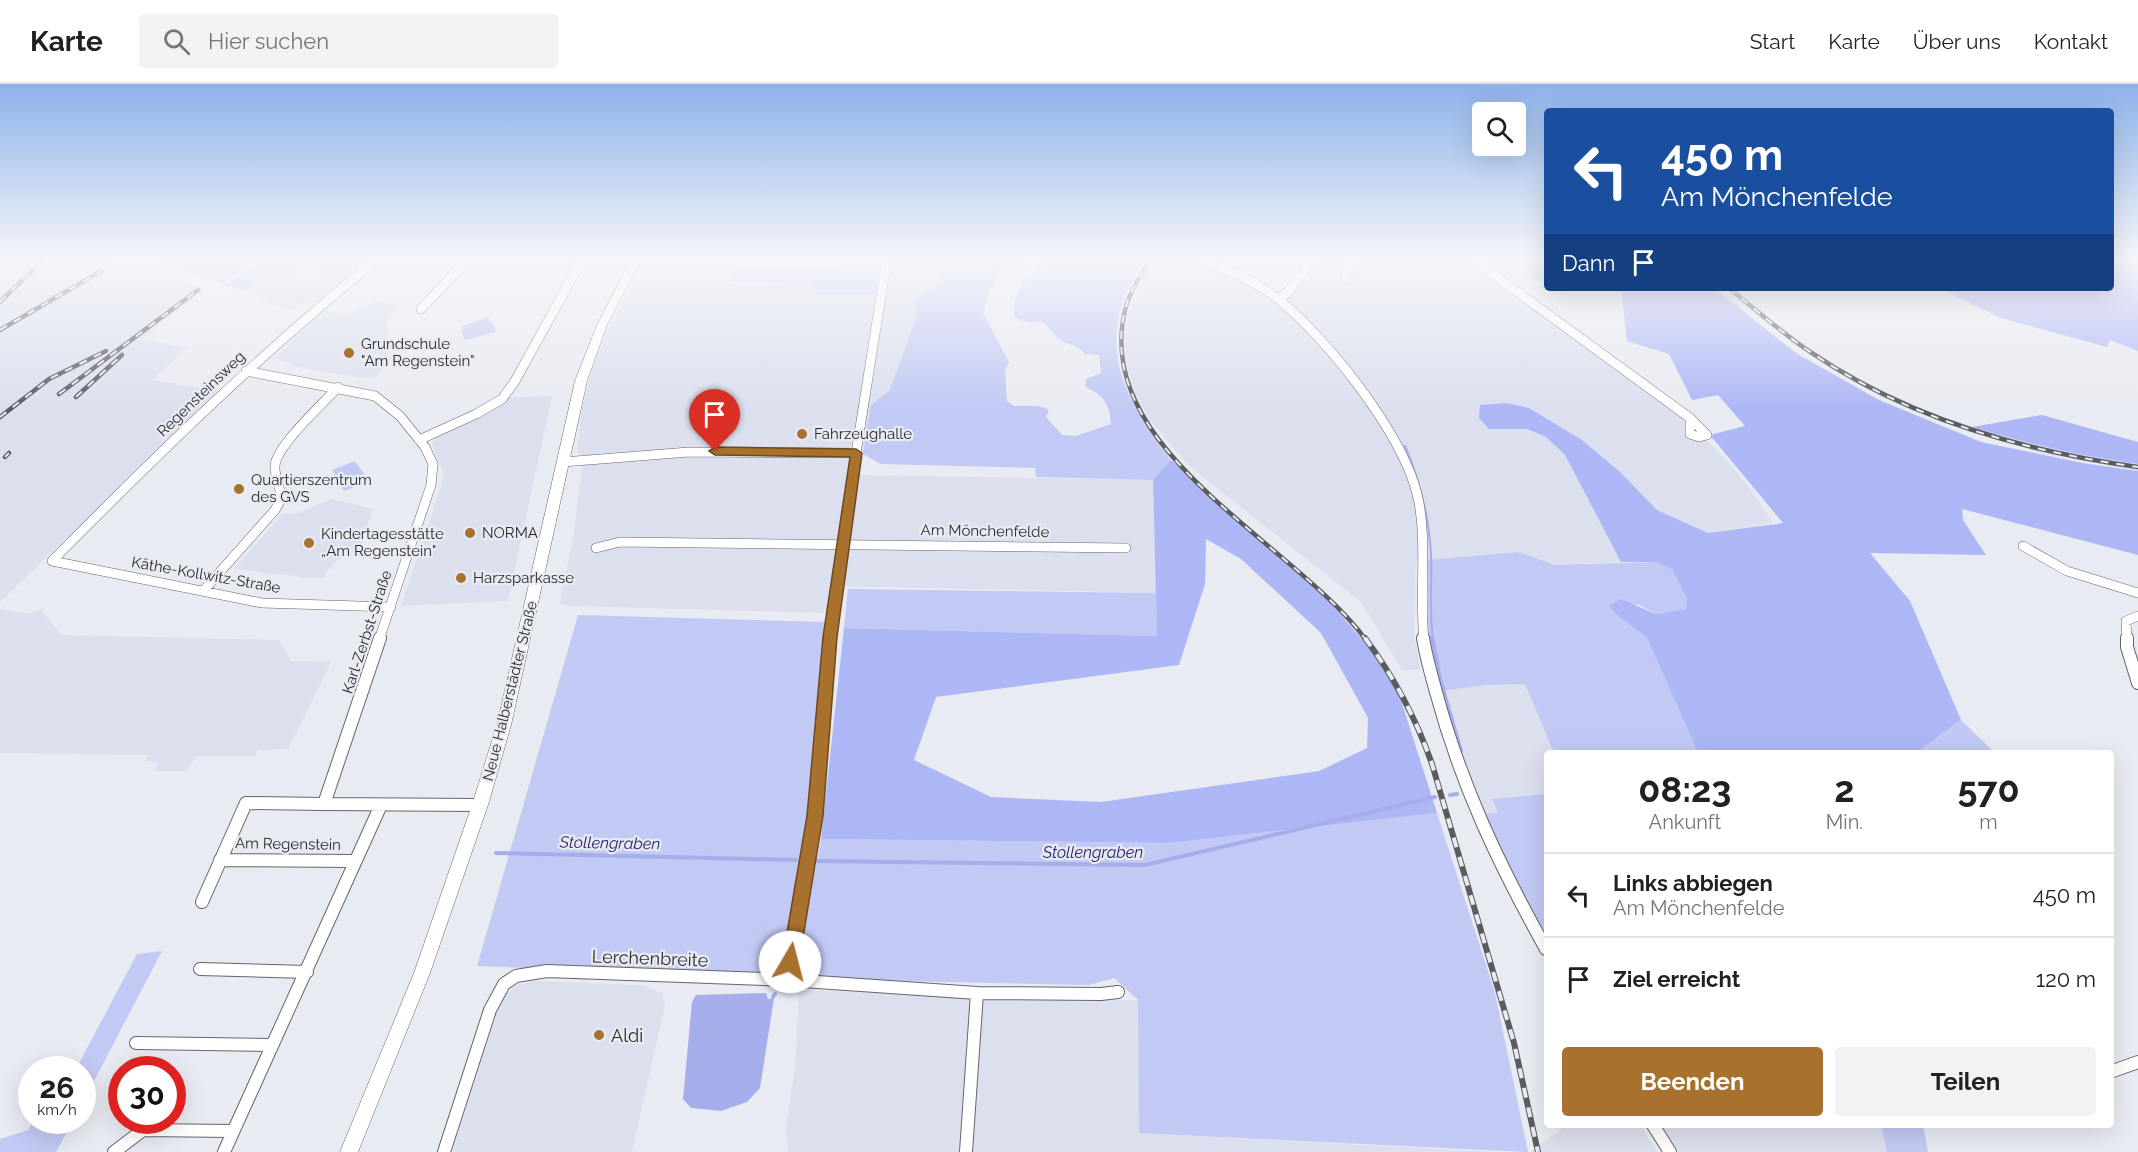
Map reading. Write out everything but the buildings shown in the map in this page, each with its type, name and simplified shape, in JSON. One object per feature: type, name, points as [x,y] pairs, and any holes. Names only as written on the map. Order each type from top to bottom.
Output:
[{"type":"main road","name":"Neue Halberstädter Straße","points":[[349,1152],[422,973],[480,805],[504,725],[577,398],[589,357],[610,308]]},
{"type":"street","name":"Regensteinsweg","points":[[52,561],[246,371],[317,308]]},
{"type":"street","points":[[419,440],[476,414],[501,399],[515,381],[555,308]]},
{"type":"street","points":[[788,980],[815,816],[825,689],[838,578],[879,308]]},
{"type":"street","points":[[1288,308],[1336,361],[1377,415],[1404,458],[1417,492],[1421,524],[1422,619],[1428,665],[1446,734],[1468,796],[1491,848],[1544,945]]},
{"type":"street","points":[[1540,308],[1690,417]]},
{"type":"street","name":"Karl-Zerbst-Straße","points":[[246,371],[370,394],[385,402],[419,440],[434,466],[432,483],[324,804]]},
{"type":"street","points":[[203,591],[275,510],[282,498],[275,466],[278,455],[286,443],[338,387]]},
{"type":"street","points":[[563,462],[706,451],[856,453]]},
{"type":"street","name":"Am Mönchenfelde","points":[[596,548],[621,542],[1126,548]]},
{"type":"street","points":[[2024,546],[2067,571],[2138,593]]},
{"type":"street","name":"Käthe-Kollwitz-Straße","points":[[52,561],[269,604],[391,607]]},
{"type":"street","points":[[2138,616],[2126,621],[2127,646],[2138,683]]},
{"type":"street","name":"Am Regenstein","points":[[202,902],[246,803],[324,804]]},
{"type":"street","points":[[324,804],[480,805]]},
{"type":"street","name":"Am Regenstein","points":[[224,1152],[381,805]]},
{"type":"street","name":"Am Regenstein","points":[[220,860],[354,861]]},
{"type":"street","points":[[200,969],[307,972]]},
{"type":"street","name":"Lerchenbreite","points":[[444,1152],[490,1010],[504,984],[516,976],[532,972],[788,980],[977,993],[1101,994],[1118,992]]},
{"type":"street","points":[[966,1152],[977,993]]},
{"type":"street","points":[[136,1043],[272,1045]]},
{"type":"street","points":[[2114,1069],[2138,1062]]},
{"type":"street","points":[[1655,1128],[1670,1152]]},
{"type":"street","points":[[114,1152],[143,1130],[232,1131]]},
{"type":"shaded area","points":[[0,308],[181,308],[143,339],[187,348],[152,380],[220,391],[0,602]]},
{"type":"shaded area","points":[[398,308],[387,320],[388,363],[375,377],[366,378],[313,370],[291,365],[292,363],[276,357],[323,311],[349,315],[354,310]]},
{"type":"shaded area","points":[[620,308],[915,308],[917,315],[889,391],[871,405],[861,475],[1153,480],[1156,593],[831,586],[826,613],[569,606],[560,603],[574,532],[583,455],[577,452],[582,408],[593,368],[608,330]]},
{"type":"shaded area","points":[[985,308],[983,313],[1009,362],[1005,370],[1007,401],[1014,406],[1039,406],[1049,410],[1046,417],[1062,435],[1076,436],[1111,424],[1107,405],[1097,393],[1085,387],[1086,379],[1101,373],[1099,355],[1085,354],[1062,341],[1041,321],[1020,320],[1014,316],[1014,308],[1122,308],[1116,344],[1125,385],[1145,423],[1171,460],[1153,480],[1036,477],[1035,468],[881,464],[863,454],[871,405],[889,391],[917,316],[916,309]]},
{"type":"shaded area","points":[[1130,308],[1534,308],[1684,416],[1685,433],[1689,437],[1706,439],[1711,444],[1746,483],[1773,523],[1708,533],[1657,510],[1620,472],[1582,440],[1529,408],[1489,429],[1527,429],[1546,437],[1565,455],[1621,562],[1555,565],[1518,552],[1451,560],[1416,561],[1414,635],[1421,670],[1402,670],[1361,602],[1189,466],[1149,419],[1134,391],[1127,366],[1124,335]]},
{"type":"shaded area","points":[[1623,308],[1739,308],[1796,353],[1879,400],[1981,442],[2082,463],[2138,471],[2138,555],[1962,509],[1963,520],[1986,555],[1870,553],[1910,601],[1961,720],[1920,750],[1697,750],[1647,637],[1617,615],[1609,606],[1621,599],[1656,614],[1686,609],[1687,599],[1672,569],[1655,562],[1621,562],[1565,455],[1546,437],[1527,429],[1489,429],[1479,418],[1480,405],[1507,403],[1529,408],[1582,440],[1620,472],[1657,510],[1708,533],[1783,523],[1710,435],[1745,426],[1718,395],[1692,400],[1669,354],[1627,341]]},
{"type":"shaded area","points":[[1980,308],[2138,308],[2138,351],[2110,340],[2107,347],[2001,318]]},
{"type":"shaded area","points":[[487,317],[494,325],[496,332],[465,340],[461,330],[463,326]]},
{"type":"shaded area","points":[[552,396],[508,601],[401,606],[443,481],[443,471],[432,445],[435,437],[487,413],[509,397]]},
{"type":"shaded area","points":[[2042,415],[2138,442],[2138,464],[2054,449],[1972,427]]},
{"type":"shaded area","points":[[1972,427],[2018,442],[2083,456],[2138,464],[2138,471],[2044,454],[1969,431]]},
{"type":"shaded area","points":[[1171,460],[1330,602],[1367,645],[1399,694],[1437,813],[1170,843],[821,839],[844,628],[1157,636],[1153,480]],"holes":[[[1206,539],[1241,559],[1321,633],[1368,718],[1367,748],[1319,771],[1101,802],[991,797],[914,760],[936,697],[1179,665],[1205,584]]]},
{"type":"shaded area","points":[[355,461],[369,481],[344,491],[332,470]]},
{"type":"shaded area","name":"Kindertagesstätte „Am Regenstein\"","points":[[332,499],[373,509],[364,534],[361,552],[337,560],[322,578],[298,578],[299,576],[270,573],[268,575],[261,574],[262,572],[234,569],[283,513],[295,514]]},
{"type":"shaded area","points":[[1518,552],[1555,565],[1655,562],[1672,569],[1687,599],[1687,609],[1656,614],[1638,604],[1617,615],[1647,636],[1697,750],[1553,750],[1525,684],[1485,685],[1441,691],[1428,635],[1428,560]]},
{"type":"shaded area","points":[[848,589],[1156,593],[1157,636],[844,628]]},
{"type":"shaded area","points":[[0,609],[28,614],[41,609],[61,635],[279,640],[291,661],[331,662],[288,749],[258,750],[255,756],[196,756],[187,771],[154,771],[159,762],[145,761],[148,755],[0,753]]},
{"type":"shaded area","points":[[578,615],[827,622],[815,770],[784,978],[477,966]]},
{"type":"shaded area","points":[[1525,684],[1553,750],[1544,750],[1544,794],[1492,799],[1498,812],[1482,815],[1455,741],[1441,691],[1485,685]]},
{"type":"shaded area","points":[[1961,720],[1992,750],[1920,750]]},
{"type":"shaded area","points":[[1544,794],[1544,934],[1482,815],[1498,812],[1492,799]]},
{"type":"shaded area","points":[[1437,813],[1495,993],[1528,1152],[1139,1133],[1138,1000],[1114,978],[1089,985],[795,979],[821,839],[1170,843]]},
{"type":"shaded area","points":[[162,951],[96,1077],[96,1056],[83,1056],[137,954]]},
{"type":"shaded area","points":[[536,981],[641,985],[662,993],[665,1005],[632,1152],[452,1152],[502,997],[516,985]]},
{"type":"shaded area","points":[[799,990],[1031,999],[1138,1000],[1139,1133],[1500,1152],[788,1152],[786,1127],[795,1068]]},
{"type":"shaded area","points":[[766,993],[768,999],[774,998],[760,1088],[747,1102],[721,1111],[691,1108],[683,1099],[692,1002],[696,995]]},
{"type":"shaded area","points":[[1563,1128],[1642,1128],[1657,1152],[1530,1152]]},
{"type":"shaded area","points":[[1664,1128],[1882,1128],[1887,1152],[1679,1152]]},
{"type":"shaded area","points":[[1882,1128],[1924,1128],[1928,1152],[1887,1152]]},
{"type":"shaded area","points":[[18,1133],[66,1134],[56,1152],[0,1152],[0,1139]]},
{"type":"waterway","name":"Stollengraben","points":[[1405,446],[1426,513],[1431,555],[1433,640]]},
{"type":"waterway","name":"Stollengraben","points":[[1432,638],[1440,679],[1461,751]]},
{"type":"waterway","name":"Stollengraben","points":[[1450,795],[1457,794]]},
{"type":"waterway","name":"Stollengraben","points":[[816,861],[1145,865],[1435,797]]},
{"type":"waterway","name":"Stollengraben","points":[[496,853],[796,860]]},
{"type":"railway","points":[[0,330],[38,308]]},
{"type":"railway","points":[[59,394],[174,308]]},
{"type":"railway","points":[[1126,308],[1123,361],[1138,407],[1168,451],[1206,491],[1334,604],[1366,640]]},
{"type":"railway","points":[[1753,308],[1812,353],[1849,376],[1927,414],[1968,429],[2052,452],[2138,467]]},
{"type":"railway","points":[[0,417],[49,379],[106,351]]},
{"type":"railway","points":[[76,397],[122,355]]},
{"type":"railway","points":[[5,457],[9,453]]},
{"type":"railway","points":[[1365,638],[1403,698],[1432,764],[1514,1043],[1538,1152]]},
{"type":"place","name":"Grundschule \"Am Regenstein\"","points":[[349,353]]},
{"type":"place","name":"Fahrzeughalle","points":[[802,434]]},
{"type":"place","name":"Quartierszentrum des GVS","points":[[239,489]]},
{"type":"place","name":"NORMA","points":[[470,533]]},
{"type":"place","name":"Kindertagesstätte „Am Regenstein\"","points":[[309,543]]},
{"type":"place","name":"Harzsparkasse","points":[[461,578]]},
{"type":"place","name":"Aldi","points":[[599,1035]]},
{"type":"route","points":[[715,451],[856,453],[830,637],[815,816],[790,962]]}]
